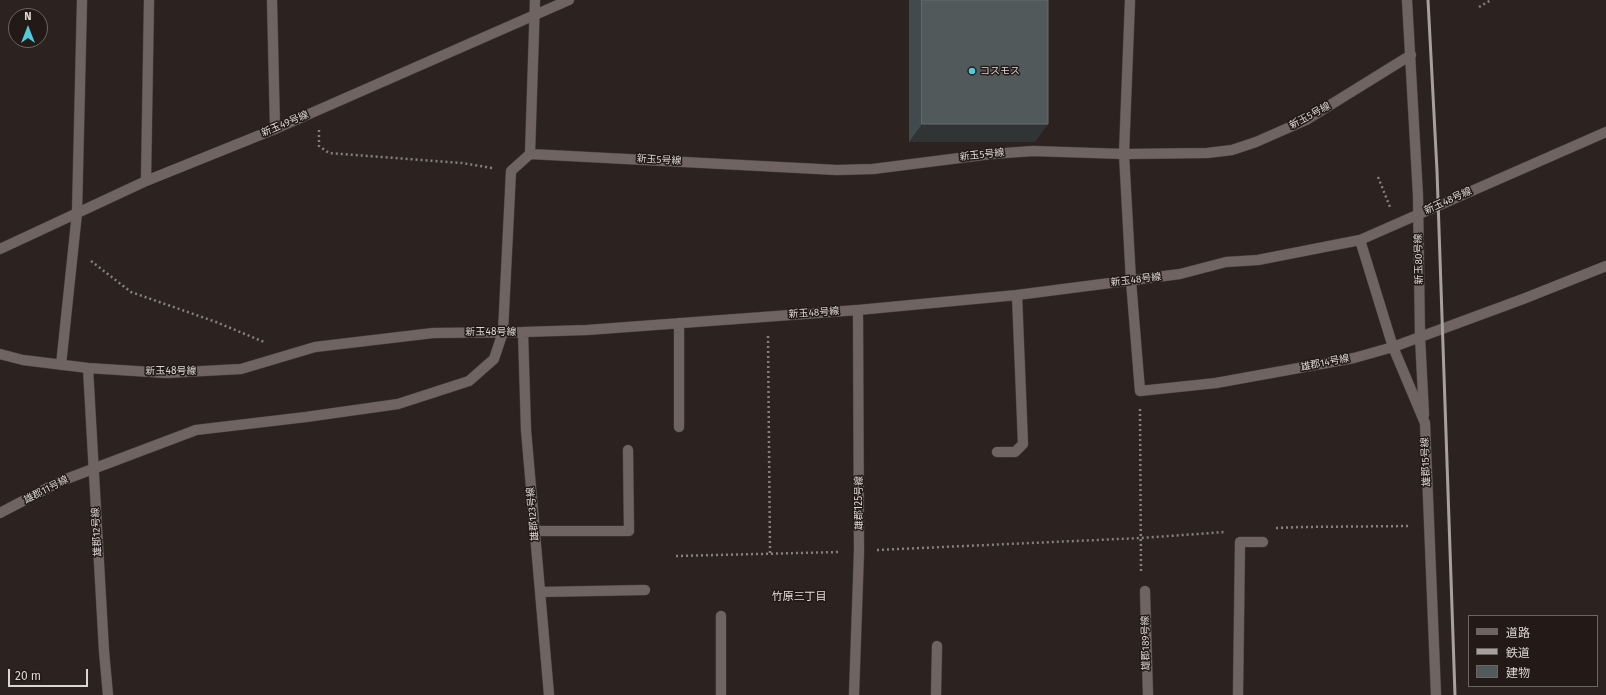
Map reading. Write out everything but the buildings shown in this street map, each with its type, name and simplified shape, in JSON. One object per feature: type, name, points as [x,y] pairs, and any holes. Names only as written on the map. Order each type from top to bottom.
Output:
[{"type":"street","points":[[61,365],[77,212],[82,0]]},
{"type":"street","points":[[146,182],[149,0]]},
{"type":"street","points":[[272,0],[275,129]]},
{"type":"street","points":[[511,171],[530,154],[535,0]]},
{"type":"street","name":"新玉49号線","points":[[0,249],[77,212],[275,129],[569,0]]},
{"type":"street","points":[[1130,0],[1124,154],[1131,281],[1140,391]]},
{"type":"street","name":"新玉80号線","points":[[1408,0],[1418,215],[1420,337],[1425,423]]},
{"type":"street","name":"新玉5号線","points":[[530,154],[837,170],[873,169],[990,154],[1033,151],[1124,154],[1207,153],[1232,150],[1256,142],[1306,120],[1411,55]]},
{"type":"street","name":"新玉48号線","points":[[0,354],[23,360],[88,368],[166,373],[241,370],[314,347],[433,333],[587,330],[768,317],[1017,295],[1131,281],[1180,274],[1226,262],[1258,260],[1360,240],[1606,132]]},
{"type":"street","name":"雄郡11号線","points":[[0,513],[61,481],[196,430],[398,404],[469,381],[494,359],[502,332],[511,171]]},
{"type":"street","name":"雄郡15号線","points":[[1360,240],[1393,347],[1425,423],[1436,695]]},
{"type":"street","name":"雄郡14号線","points":[[1140,391],[1216,383],[1354,358],[1393,347],[1523,299],[1606,266]]},
{"type":"street","points":[[997,452],[1015,452],[1023,444],[1017,295]]},
{"type":"street","name":"雄郡125号線","points":[[854,695],[859,551],[858,310]]},
{"type":"street","points":[[679,323],[679,427]]},
{"type":"street","name":"雄郡123号線","points":[[523,332],[526,430],[549,695]]},
{"type":"street","name":"雄郡12号線","points":[[88,368],[104,651],[108,695]]},
{"type":"street","points":[[535,531],[629,531],[628,450]]},
{"type":"street","points":[[1238,695],[1240,542],[1263,542]]},
{"type":"street","points":[[540,592],[645,590]]},
{"type":"street","name":"雄郡189号線","points":[[1145,591],[1148,695]]},
{"type":"street","points":[[721,616],[721,695]]},
{"type":"street","points":[[936,695],[937,646]]},
{"type":"path","points":[[1479,7],[1491,0]]},
{"type":"path","points":[[320,109],[319,146],[329,153],[462,163],[511,171]]},
{"type":"path","points":[[1378,177],[1397,224]]},
{"type":"path","points":[[73,247],[131,292],[216,322],[294,354]]},
{"type":"path","points":[[768,317],[770,554]]},
{"type":"path","points":[[1140,391],[1141,579],[1145,591]]},
{"type":"path","points":[[1269,529],[1301,527],[1429,526]]},
{"type":"path","points":[[676,556],[859,551],[1141,538],[1229,532]]},
{"type":"railway","points":[[1428,0],[1437,171],[1455,695]]},
{"type":"place","name":"コスモス","points":[[972,71]]},
{"type":"district","name":"竹原三丁目","points":[[799,597]]}]
